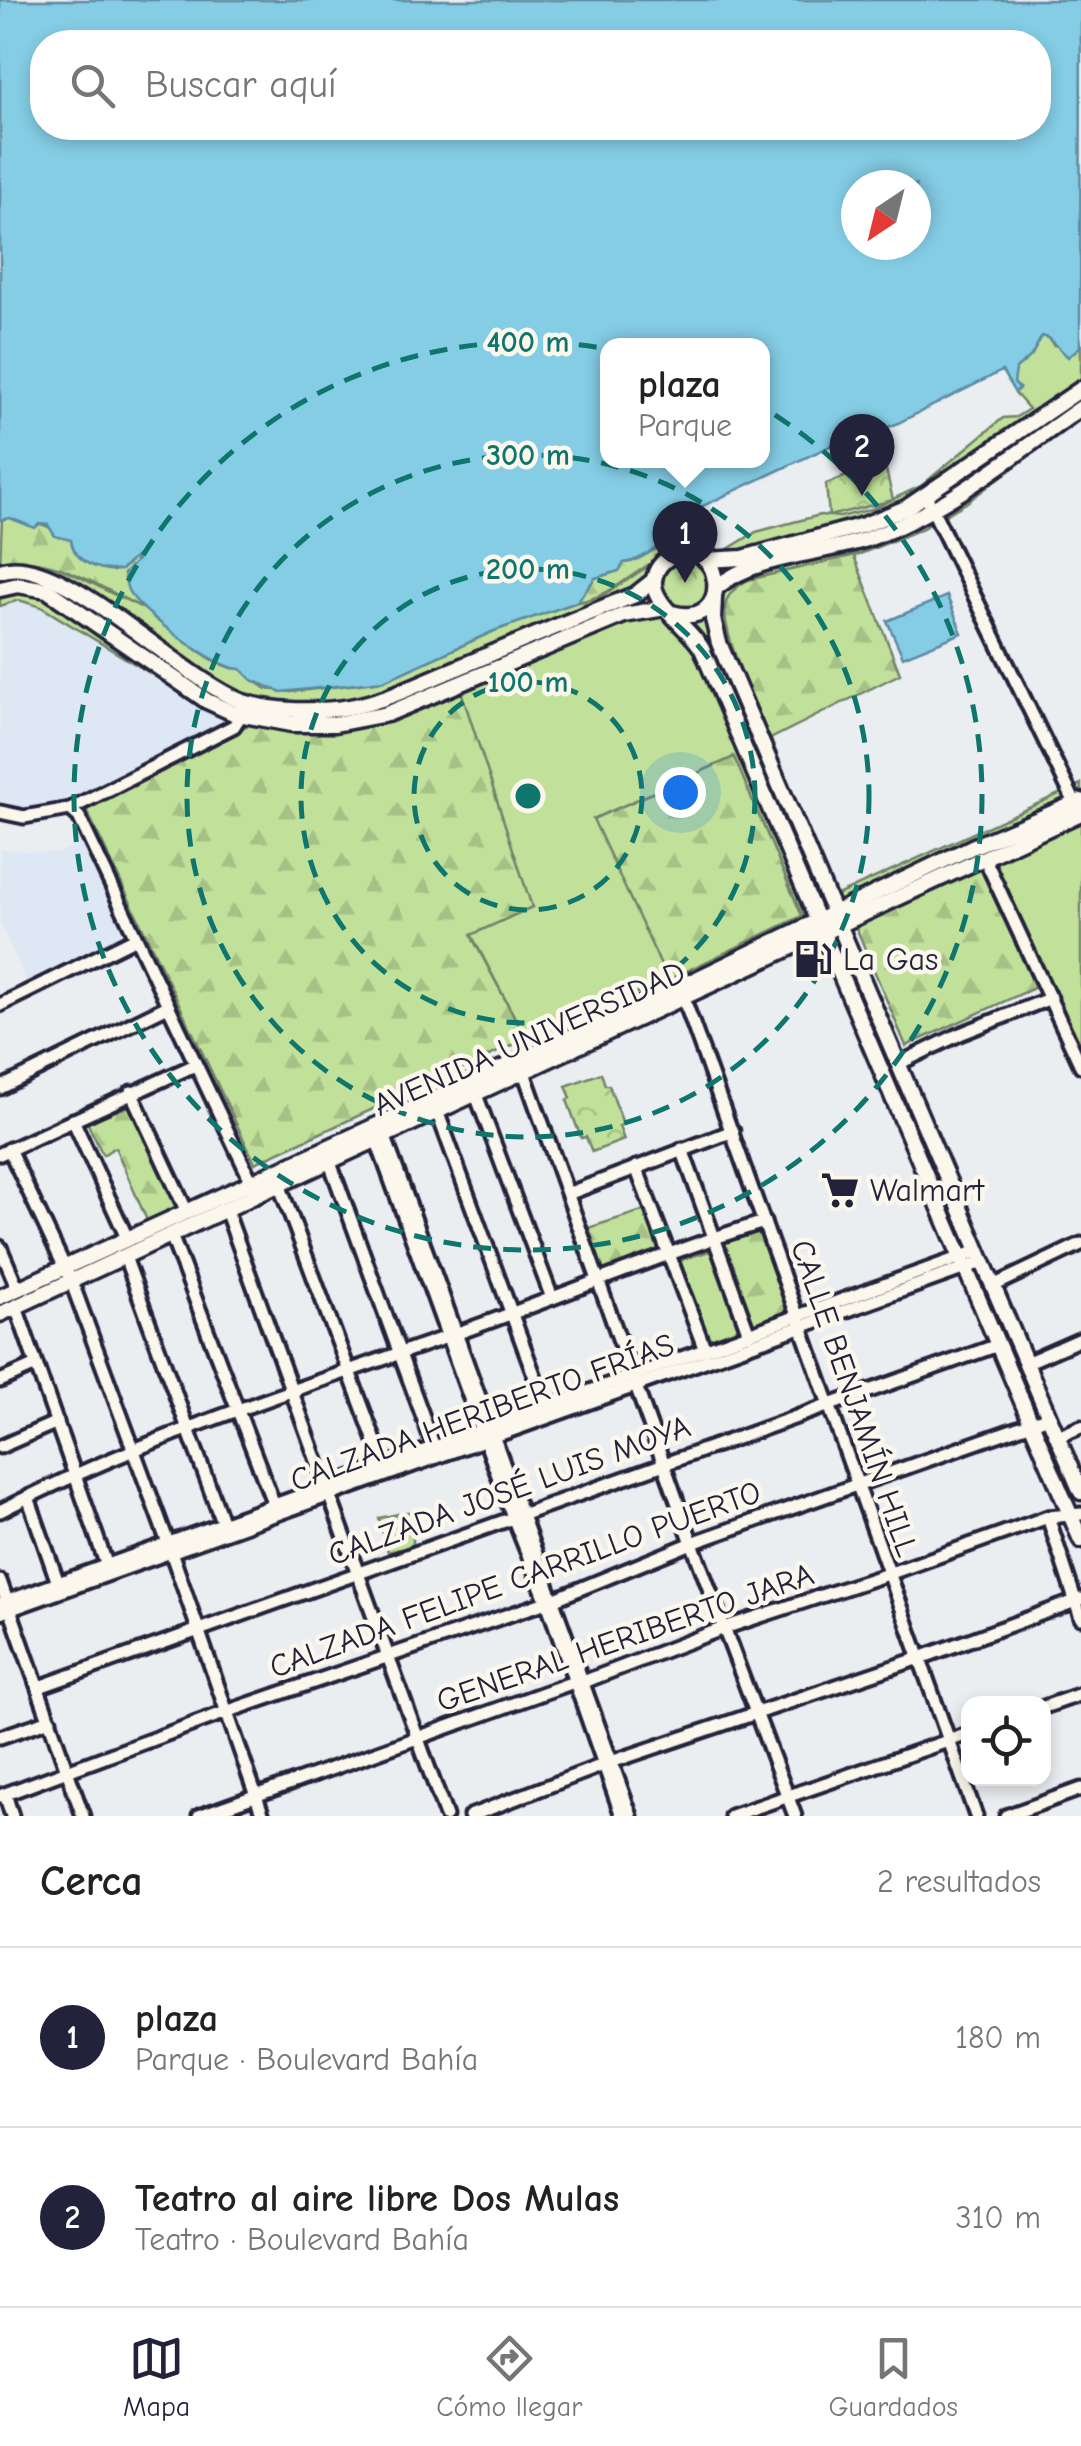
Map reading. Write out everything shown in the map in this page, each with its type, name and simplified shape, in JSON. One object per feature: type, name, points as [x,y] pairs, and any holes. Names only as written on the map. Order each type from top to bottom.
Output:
[{"type":"main road","points":[[1081,389],[930,502],[744,558],[705,560],[688,553],[669,557],[656,571],[654,580],[656,596],[702,649],[1032,1424],[1075,1514],[1081,1540]]},
{"type":"main road","points":[[0,571],[26,568],[61,580],[179,684],[207,701],[272,722],[315,725],[386,714],[624,615],[669,610],[682,616],[701,612],[734,574],[869,538],[1081,408]]},
{"type":"main road","points":[[705,560],[714,572],[713,619],[719,643],[1081,1492]]},
{"type":"main road","points":[[0,589],[18,584],[47,590],[248,704],[330,709],[353,706],[411,687],[635,595],[654,580]]},
{"type":"main road","points":[[763,793],[781,788]]},
{"type":"main road","name":"AVENIDA UNIVERSIDAD","points":[[0,1297],[187,1212],[255,1188],[837,920],[984,857],[1079,806]]},
{"type":"main road","name":"AVENIDA UNIVERSIDAD","points":[[837,920],[972,847],[1079,806]]},
{"type":"main road","name":"AVENIDA UNIVERSIDAD","points":[[0,1314],[226,1210],[255,1188],[279,1184],[378,1131],[437,1111],[522,1065],[684,999],[820,928]]},
{"type":"street","points":[[930,502],[1079,806]]},
{"type":"street","points":[[0,812],[24,816],[70,809],[234,726],[241,715]]},
{"type":"street","points":[[70,809],[79,818],[255,1188]]},
{"type":"street","points":[[984,857],[1081,1066]]},
{"type":"street","points":[[0,1005],[136,938]]},
{"type":"street","points":[[898,1064],[1051,998]]},
{"type":"street","name":"CALLE BENJAMÍN HILL","points":[[684,999],[976,1816]]},
{"type":"street","points":[[0,1088],[168,1006]]},
{"type":"street","points":[[195,1065],[5,1152],[72,1283],[263,1816]]},
{"type":"street","points":[[522,1065],[692,1543],[795,1816]]},
{"type":"street","points":[[132,1092],[187,1212]]},
{"type":"street","points":[[475,1092],[552,1298]]},
{"type":"street","points":[[437,1111],[546,1407]]},
{"type":"street","points":[[73,1120],[127,1238]]},
{"type":"street","points":[[378,1131],[551,1600],[622,1816]]},
{"type":"street","points":[[570,1193],[732,1131]]},
{"type":"street","points":[[682,1150],[749,1334]]},
{"type":"street","points":[[329,1160],[434,1448]]},
{"type":"street","points":[[636,1167],[705,1350]]},
{"type":"street","points":[[279,1184],[384,1466]]},
{"type":"street","points":[[226,1210],[446,1816]]},
{"type":"street","points":[[0,1512],[134,1450],[238,1410],[764,1222]]},
{"type":"street","points":[[171,1235],[274,1505]]},
{"type":"street","points":[[993,1286],[1081,1244]]},
{"type":"street","points":[[0,1247],[18,1289]]},
{"type":"street","name":"CALZADA HERIBERTO FRÍAS","points":[[5,1607],[980,1256]]},
{"type":"street","points":[[125,1257],[223,1524]]},
{"type":"street","points":[[16,1307],[107,1566]]},
{"type":"street","name":"CALZADA HERIBERTO FRÍAS","points":[[5,1607],[58,1583],[170,1548],[274,1505],[328,1491],[384,1466],[488,1433],[546,1407],[635,1380],[749,1334],[800,1321]]},
{"type":"street","points":[[1026,1363],[1081,1339]]},
{"type":"street","name":"CALZADA JOSÉ LUIS MOYA","points":[[39,1687],[998,1345]]},
{"type":"street","points":[[0,1381],[36,1365]]},
{"type":"street","name":"CALZADA FELIPE CARRILLO PUERTO","points":[[2,1795],[226,1712],[551,1600],[692,1543],[1048,1418]]},
{"type":"street","points":[[0,1447],[57,1422]]},
{"type":"street","points":[[1057,1437],[1081,1427]]},
{"type":"street","points":[[28,1497],[58,1583]]},
{"type":"street","name":"GENERAL HERIBERTO JARA","points":[[200,1816],[724,1628],[1048,1517],[1075,1514]]},
{"type":"street","points":[[1048,1517],[1078,1599],[1081,1618]]},
{"type":"street","points":[[0,1581],[5,1607],[39,1687],[83,1816]]},
{"type":"street","points":[[470,1816],[1078,1599]]},
{"type":"street","points":[[1051,1705],[1081,1694]]},
{"type":"street","points":[[0,1738],[50,1720]]},
{"type":"street","points":[[731,1816],[961,1737]]},
{"type":"street","points":[[607,1764],[631,1816]]},
{"type":"street","points":[[1006,1816],[1081,1789]]},
{"type":"street","points":[[2,1795],[12,1816]]},
{"type":"shaded area","points":[[23,597],[98,637],[201,709],[231,721],[60,806],[28,814],[0,811],[0,602]]},
{"type":"shaded area","points":[[83,842],[128,936],[29,987],[0,923],[0,849],[58,853]]},
{"type":"green space","points":[[1042,336],[1053,345],[1081,344],[1081,416],[966,503],[919,530],[860,554],[747,580],[726,603],[725,627],[835,896],[1081,784],[1081,1048],[1077,1050],[1036,987],[983,866],[855,925],[802,916],[733,757],[658,959],[668,980],[519,1042],[526,1039],[471,934],[532,907],[340,729],[196,701],[41,607],[19,600],[0,606],[0,565],[43,563],[140,607],[204,654],[241,669],[267,689],[291,692],[383,681],[494,631],[577,602],[597,599],[672,551],[723,552],[756,532],[820,515],[840,517],[872,509],[921,486],[1003,418],[1016,417],[1029,409],[1015,393],[1019,388],[1013,383],[1015,369],[1031,356]]},
{"type":"green space","points":[[884,461],[893,500],[829,516],[826,484]]},
{"type":"green space","points":[[2,517],[30,521],[57,531],[113,571],[136,556],[129,592],[143,608],[56,566],[19,561],[0,565]]},
{"type":"green space","points":[[676,541],[685,548],[657,559],[606,592],[577,602],[595,578],[618,571],[624,563]]},
{"type":"green space","points":[[860,554],[854,556],[900,674],[770,739],[733,650],[726,602],[748,580]]},
{"type":"green space","points":[[685,559],[703,566],[710,584],[703,602],[685,609],[667,602],[660,584],[667,566]]},
{"type":"green space","points":[[461,691],[532,907],[471,935],[526,1039],[255,1163],[86,809],[254,722],[285,728],[408,711]]},
{"type":"green space","points":[[734,757],[802,916],[668,980],[593,819]]},
{"type":"green space","points":[[983,866],[1036,987],[906,1046],[855,925]]},
{"type":"green space","points":[[601,1073],[623,1124],[619,1126],[624,1140],[592,1152],[586,1137],[581,1138],[566,1086]]},
{"type":"green space","points":[[134,1104],[184,1212],[149,1225],[115,1147],[103,1155],[87,1122]]},
{"type":"green space","points":[[648,1209],[662,1254],[603,1273],[588,1228]]},
{"type":"green space","points":[[760,1232],[790,1315],[753,1329],[721,1244]]},
{"type":"green space","points":[[719,1248],[747,1332],[709,1346],[677,1261]]},
{"type":"green space","points":[[413,1511],[413,1546],[388,1552],[379,1518]]},
{"type":"water","points":[[0,0],[1081,0],[1080,347],[1068,357],[1042,336],[1031,356],[1016,369],[1014,383],[1019,388],[1015,393],[1002,371],[894,425],[867,435],[864,430],[690,512],[674,531],[676,541],[624,563],[619,571],[595,578],[577,602],[494,631],[384,681],[281,692],[252,680],[241,669],[215,660],[180,638],[135,600],[124,574],[137,560],[136,556],[121,570],[97,567],[77,555],[71,540],[55,536],[48,525],[35,528],[10,518],[0,520]]},
{"type":"water","points":[[947,596],[962,633],[903,657],[887,621]]},
{"type":"place","name":"Teatro al aire libre Dos Mulas","points":[[862,496]]},
{"type":"place","name":"plaza","points":[[685,583]]},
{"type":"place","name":"La Gas","points":[[813,959]]},
{"type":"place","name":"Walmart","points":[[840,1190]]}]
